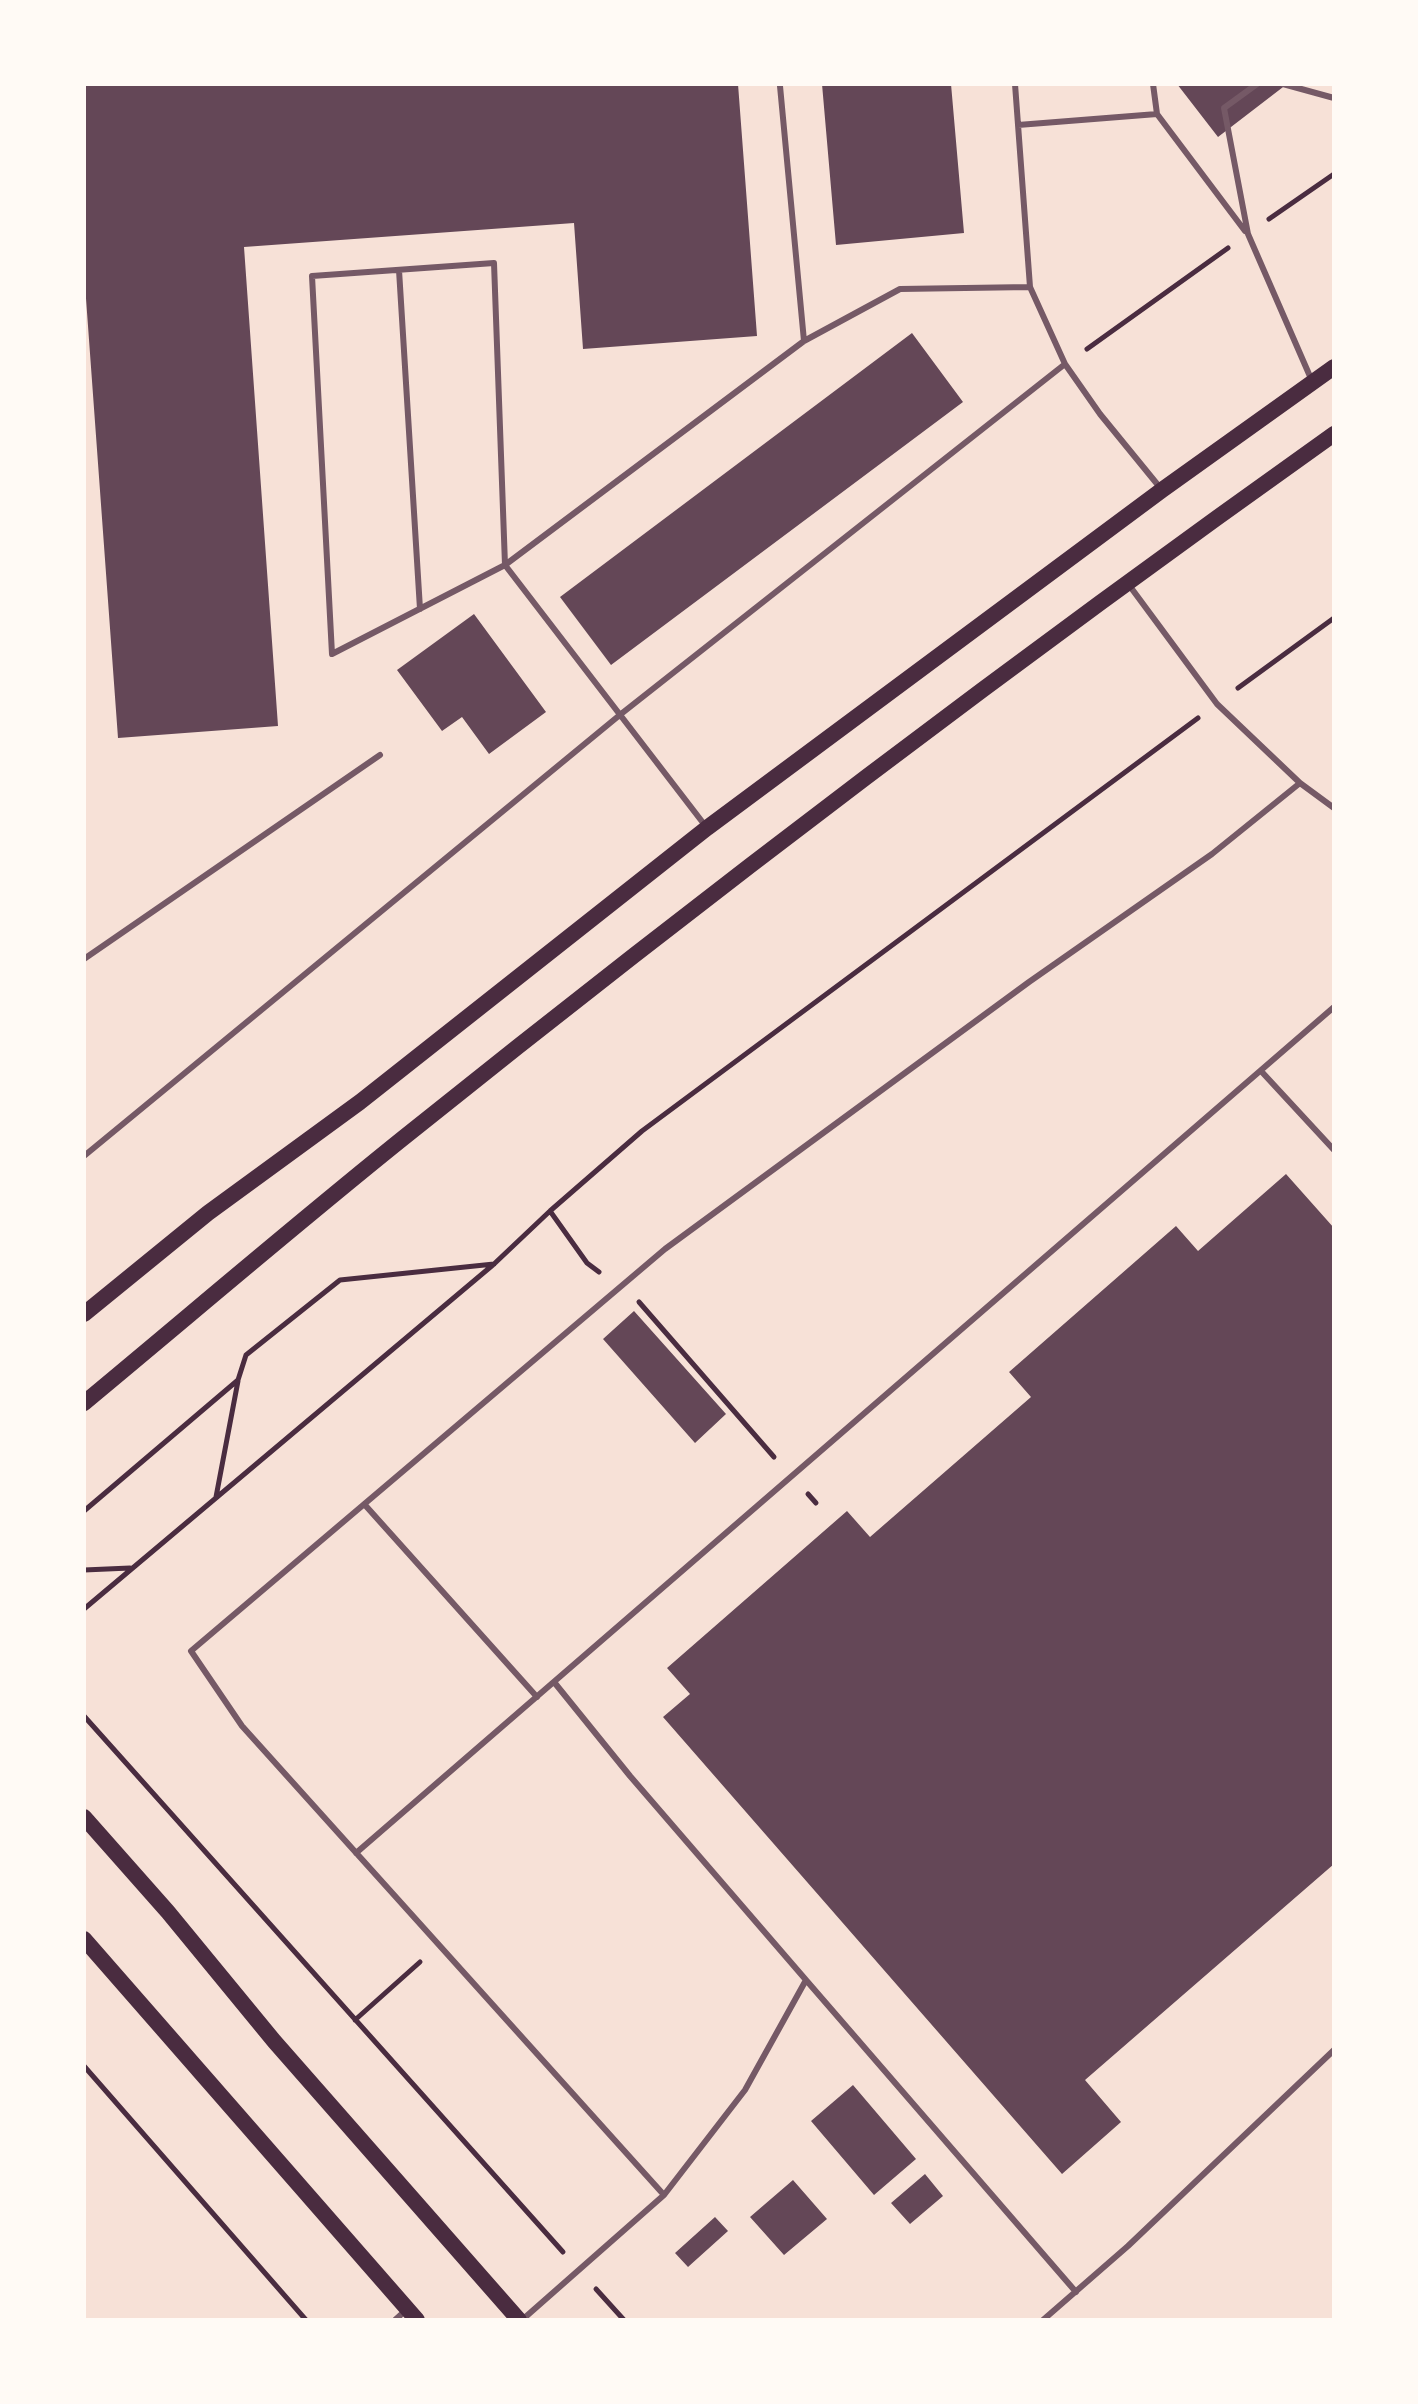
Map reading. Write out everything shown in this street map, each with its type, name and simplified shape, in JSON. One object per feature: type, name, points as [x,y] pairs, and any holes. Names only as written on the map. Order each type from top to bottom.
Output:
[{"type":"main road","points":[[84,1314],[208,1213],[360,1102],[707,828],[1162,490],[1334,367]]},
{"type":"main road","points":[[84,1403],[400,1141],[703,901],[1126,582],[1334,434]]},
{"type":"main road","points":[[84,1817],[168,1912],[274,2041],[520,2320]]},
{"type":"main road","points":[[84,1939],[406,2316]]},
{"type":"lane","points":[[1015,84],[1030,287],[1065,364],[1100,414],[1162,490]]},
{"type":"lane","points":[[1153,84],[1157,114],[1248,234]]},
{"type":"lane","points":[[1257,84],[1224,108],[1248,234],[1312,382]]},
{"type":"lane","points":[[1283,84],[1334,98]]},
{"type":"lane","points":[[780,86],[804,341]]},
{"type":"lane","points":[[1018,125],[1157,114]]},
{"type":"lane","points":[[707,828],[505,565],[494,263],[312,276],[332,654],[505,565],[804,341],[900,289],[1030,287]]},
{"type":"lane","points":[[399,270],[420,609]]},
{"type":"lane","points":[[84,1156],[621,714],[1065,364]]},
{"type":"lane","points":[[1126,582],[1217,704],[1300,783],[1334,808]]},
{"type":"lane","points":[[84,959],[380,755]]},
{"type":"lane","points":[[664,2195],[242,1726],[191,1651],[677,1240],[1029,982],[1212,854],[1300,783]]},
{"type":"lane","points":[[356,1853],[1334,1007]]},
{"type":"lane","points":[[1261,1071],[1334,1150]]},
{"type":"lane","points":[[365,1505],[537,1697]]},
{"type":"lane","points":[[554,1682],[640,1788],[1076,2292]]},
{"type":"lane","points":[[520,2320],[664,2195],[745,2090],[806,1980]]},
{"type":"lane","points":[[1043,2320],[1128,2246],[1334,2050]]},
{"type":"path","points":[[1065,364],[1334,174]]},
{"type":"path","points":[[84,1609],[494,1264],[642,1131],[1334,618]]},
{"type":"path","points":[[550,1211],[587,1263],[639,1302],[816,1503]]},
{"type":"path","points":[[216,1497],[238,1380],[246,1355],[340,1280],[494,1264]]},
{"type":"path","points":[[84,1511],[238,1380]]},
{"type":"path","points":[[84,1570],[131,1568]]},
{"type":"path","points":[[84,1716],[624,2320]]},
{"type":"path","points":[[355,2020],[439,1945]]},
{"type":"path","points":[[84,2066],[306,2320]]},
{"type":"building","points":[[84,84],[738,84],[757,336],[583,349],[574,223],[244,247],[278,726],[118,738],[84,271]]},
{"type":"building","points":[[822,84],[951,84],[964,233],[836,245]]},
{"type":"building","points":[[1177,84],[1287,84],[1218,137]]},
{"type":"building","points":[[912,333],[963,402],[611,665],[560,597]]},
{"type":"building","points":[[474,614],[546,712],[489,754],[462,717],[442,731],[397,670]]},
{"type":"building","points":[[1286,1174],[1334,1228],[1334,1864],[1085,2080],[1121,2122],[1062,2174],[663,1717],[690,1694],[667,1668],[847,1511],[870,1537],[1031,1397],[1009,1372],[1176,1226],[1198,1251]]},
{"type":"building","points":[[634,1311],[726,1414],[695,1443],[603,1339]]},
{"type":"building","points":[[853,2085],[916,2159],[874,2195],[811,2121]]},
{"type":"building","points":[[925,2174],[943,2196],[910,2224],[891,2203]]},
{"type":"building","points":[[793,2180],[827,2219],[784,2255],[750,2217]]},
{"type":"building","points":[[715,2217],[728,2231],[688,2267],[675,2253]]}]
